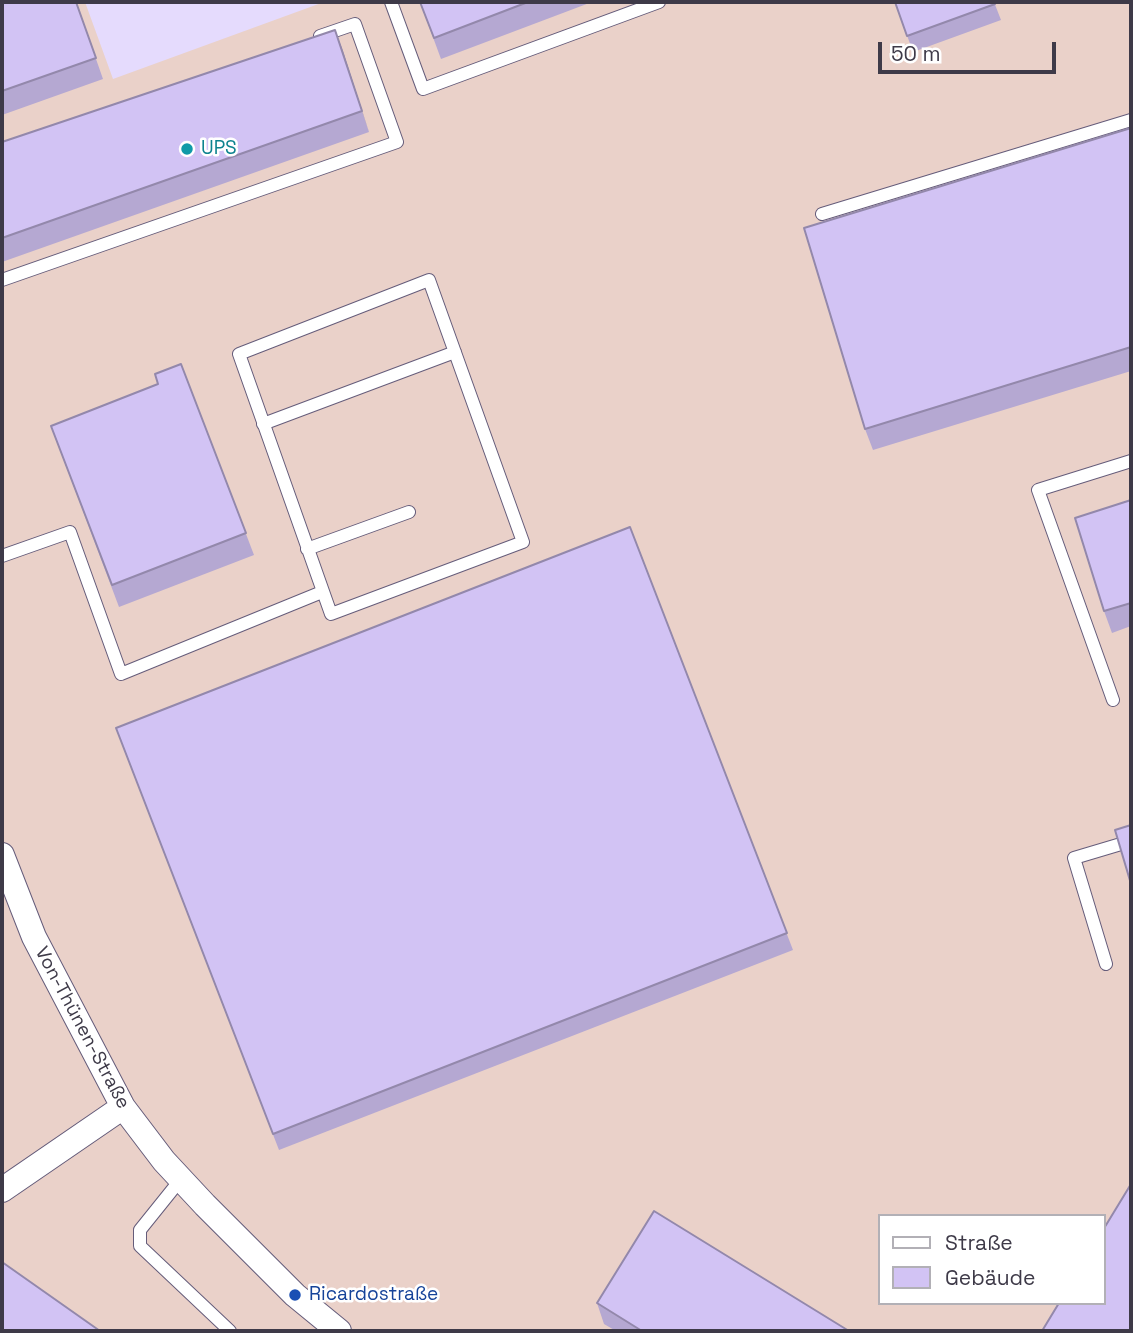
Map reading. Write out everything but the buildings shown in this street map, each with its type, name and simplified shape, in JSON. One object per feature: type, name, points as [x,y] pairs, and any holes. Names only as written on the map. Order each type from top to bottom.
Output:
[{"type":"street","name":"Von-Thünen-Straße","points":[[2,855],[33,937],[123,1107],[181,1179],[295,1295],[333,1329]]},
{"type":"street","points":[[2,1190],[123,1107]]},
{"type":"lane","points":[[391,2],[423,89],[659,2]]},
{"type":"lane","points":[[2,280],[397,142],[355,24],[303,42]]},
{"type":"lane","points":[[822,214],[1131,120]]},
{"type":"lane","points":[[429,280],[523,542],[331,614],[263,424],[239,354],[429,280]]},
{"type":"lane","points":[[263,424],[454,352]]},
{"type":"lane","points":[[1113,700],[1038,490],[1131,461]]},
{"type":"lane","points":[[307,549],[409,512]]},
{"type":"lane","points":[[2,556],[69,532],[121,674],[322,592]]},
{"type":"lane","points":[[1106,964],[1074,858],[1131,841]]},
{"type":"lane","points":[[181,1179],[140,1230],[140,1246],[230,1331]]},
{"type":"shaded area","points":[[2,2],[85,2],[113,79],[324,2],[1131,2],[1131,1331],[2,1331]]},
{"type":"place","name":"UPS","points":[[187,149]]},
{"type":"place","name":"Ricardostraße","points":[[295,1295]]}]
